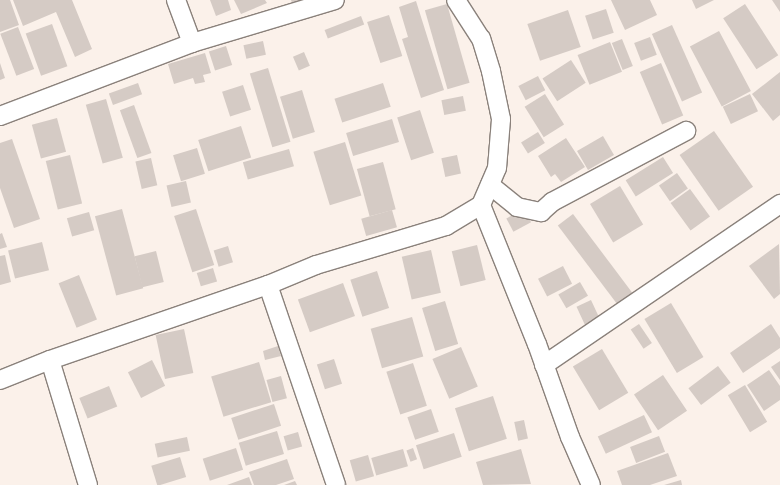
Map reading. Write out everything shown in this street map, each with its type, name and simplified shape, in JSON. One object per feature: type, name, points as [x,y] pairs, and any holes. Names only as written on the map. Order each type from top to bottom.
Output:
[{"type":"street","points":[[176,0],[192,43]]},
{"type":"street","points":[[0,116],[192,43],[335,0]]},
{"type":"street","points":[[0,380],[50,360],[268,285],[316,266],[446,226],[482,205],[497,168],[501,119],[497,95],[481,39],[456,0]]},
{"type":"street","points":[[490,184],[517,207],[541,212],[552,202],[686,131]]},
{"type":"street","points":[[544,365],[780,204]]},
{"type":"street","points":[[482,205],[544,365],[570,437],[591,485]]},
{"type":"street","points":[[268,285],[336,485]]},
{"type":"street","points":[[50,360],[88,485]]},
{"type":"building","points":[[0,0],[10,0],[19,25],[0,32]]},
{"type":"building","points":[[13,0],[72,0],[92,49],[75,57],[56,12],[23,26]]},
{"type":"building","points":[[210,0],[228,0],[231,10],[216,16]]},
{"type":"building","points":[[234,0],[265,0],[267,3],[241,14]]},
{"type":"building","points":[[291,0],[317,0],[295,10]]},
{"type":"building","points":[[611,0],[650,0],[657,15],[625,30]]},
{"type":"building","points":[[692,0],[714,0],[696,9]]},
{"type":"building","points":[[772,0],[780,0],[780,12]]},
{"type":"building","points":[[416,1],[444,90],[421,98],[402,39],[408,37],[399,7]]},
{"type":"building","points":[[447,4],[470,83],[447,89],[425,10]]},
{"type":"building","points":[[745,4],[778,55],[756,69],[723,18]]},
{"type":"building","points":[[606,9],[614,33],[593,40],[585,16]]},
{"type":"building","points":[[568,10],[581,47],[540,61],[527,24]]},
{"type":"building","points":[[389,15],[402,56],[380,63],[367,22]]},
{"type":"building","points":[[361,16],[364,24],[328,38],[325,30]]},
{"type":"building","points":[[52,24],[67,66],[41,76],[26,34]]},
{"type":"building","points":[[672,25],[702,93],[682,102],[652,34]]},
{"type":"building","points":[[18,27],[34,69],[16,76],[0,34]]},
{"type":"building","points":[[719,31],[751,91],[722,107],[690,46]]},
{"type":"building","points":[[650,37],[657,55],[641,61],[634,43]]},
{"type":"building","points":[[622,39],[633,66],[623,70],[612,43]]},
{"type":"building","points":[[263,41],[266,55],[246,59],[243,45]]},
{"type":"building","points":[[610,42],[622,72],[590,85],[578,55]]},
{"type":"building","points":[[226,46],[232,65],[215,71],[209,52]]},
{"type":"building","points":[[304,52],[310,66],[299,70],[293,57]]},
{"type":"building","points":[[205,53],[211,73],[203,75],[205,82],[195,84],[193,78],[174,84],[168,64]]},
{"type":"building","points":[[571,60],[586,83],[557,101],[542,79]]},
{"type":"building","points":[[0,63],[5,78],[0,80]]},
{"type":"building","points":[[661,63],[683,115],[662,124],[640,72]]},
{"type":"building","points":[[268,68],[291,142],[272,147],[250,74]]},
{"type":"building","points":[[780,72],[780,115],[773,121],[752,94]]},
{"type":"building","points":[[538,76],[545,90],[526,100],[518,86]]},
{"type":"building","points":[[138,83],[142,94],[113,105],[109,94]]},
{"type":"building","points":[[383,83],[391,107],[342,123],[334,99]]},
{"type":"building","points":[[243,85],[251,110],[230,117],[222,92]]},
{"type":"building","points":[[302,90],[315,132],[293,139],[280,97]]},
{"type":"building","points":[[545,94],[564,125],[544,137],[525,107]]},
{"type":"building","points":[[750,94],[758,111],[731,124],[723,107]]},
{"type":"building","points":[[463,96],[466,111],[444,115],[441,100]]},
{"type":"building","points":[[106,99],[123,158],[103,163],[86,105]]},
{"type":"building","points":[[134,105],[151,153],[137,158],[120,110]]},
{"type":"building","points":[[420,110],[434,153],[411,160],[397,117]]},
{"type":"building","points":[[57,118],[66,152],[41,159],[32,125]]},
{"type":"building","points":[[392,119],[399,142],[353,156],[346,133]]},
{"type":"building","points":[[241,126],[251,157],[208,171],[198,140]]},
{"type":"building","points":[[714,131],[753,187],[719,211],[680,155]]},
{"type":"building","points":[[538,132],[545,143],[528,154],[521,143]]},
{"type":"building","points":[[603,136],[614,155],[588,170],[577,151]]},
{"type":"building","points":[[566,138],[585,167],[561,182],[555,174],[551,177],[538,156]]},
{"type":"building","points":[[12,139],[40,219],[14,228],[0,188],[0,143]]},
{"type":"building","points":[[345,142],[361,196],[330,205],[313,152]]},
{"type":"building","points":[[197,148],[205,174],[181,181],[173,155]]},
{"type":"building","points":[[289,149],[294,166],[248,180],[243,162]]},
{"type":"building","points":[[70,155],[82,204],[58,210],[46,161]]},
{"type":"building","points":[[457,155],[461,174],[445,177],[441,158]]},
{"type":"building","points":[[663,157],[673,173],[636,196],[626,180]]},
{"type":"building","points":[[151,158],[157,185],[142,189],[135,162]]},
{"type":"building","points":[[383,162],[396,209],[370,216],[357,169]]},
{"type":"building","points":[[677,173],[688,189],[670,201],[659,186]]},
{"type":"building","points":[[186,181],[191,202],[171,207],[167,185]]},
{"type":"building","points":[[620,186],[643,225],[613,243],[590,204]]},
{"type":"building","points":[[690,189],[710,217],[691,231],[671,203]]},
{"type":"building","points":[[122,209],[143,288],[116,295],[95,216]]},
{"type":"building","points":[[196,209],[214,265],[192,272],[174,216]]},
{"type":"building","points":[[524,209],[531,222],[513,232],[506,218]]},
{"type":"building","points":[[392,210],[397,227],[366,236],[361,219]]},
{"type":"building","points":[[89,212],[94,230],[72,237],[67,218]]},
{"type":"building","points":[[573,214],[634,295],[619,306],[558,225]]},
{"type":"building","points":[[2,233],[7,247],[0,249],[0,234]]},
{"type":"building","points":[[42,242],[49,270],[15,279],[8,250]]},
{"type":"building","points":[[779,244],[780,294],[774,299],[749,266]]},
{"type":"building","points":[[477,245],[486,280],[460,286],[452,251]]},
{"type":"building","points":[[228,246],[233,262],[219,267],[214,250]]},
{"type":"building","points":[[431,250],[441,293],[412,300],[402,257]]},
{"type":"building","points":[[156,251],[164,282],[142,287],[135,256]]},
{"type":"building","points":[[5,255],[11,282],[0,285],[0,256]]},
{"type":"building","points":[[563,266],[572,284],[547,297],[538,279]]},
{"type":"building","points":[[213,268],[217,281],[201,286],[197,273]]},
{"type":"building","points":[[377,271],[389,308],[362,317],[350,280]]},
{"type":"building","points":[[79,275],[97,320],[77,328],[59,283]]},
{"type":"building","points":[[580,282],[588,296],[566,308],[558,294]]},
{"type":"building","points":[[343,283],[355,316],[310,332],[298,299]]},
{"type":"building","points":[[591,300],[607,334],[593,341],[576,307]]},
{"type":"building","points":[[445,301],[458,344],[435,351],[422,308]]},
{"type":"building","points":[[671,303],[703,357],[677,373],[644,319]]},
{"type":"building","points":[[412,317],[423,356],[382,368],[371,329]]},
{"type":"building","points":[[639,324],[652,343],[644,349],[631,330]]},
{"type":"building","points":[[771,324],[780,338],[780,348],[743,373],[730,353]]},
{"type":"building","points":[[184,329],[193,373],[165,379],[156,335]]},
{"type":"building","points":[[278,346],[281,356],[265,360],[263,351]]},
{"type":"building","points":[[461,347],[478,387],[449,399],[432,359]]},
{"type":"building","points":[[602,349],[628,393],[599,410],[573,367]]},
{"type":"building","points":[[334,359],[342,384],[325,389],[317,365]]},
{"type":"building","points":[[152,360],[165,386],[141,398],[128,372]]},
{"type":"building","points":[[780,361],[780,380],[771,367]]},
{"type":"building","points":[[259,362],[271,402],[223,417],[211,377]]},
{"type":"building","points":[[413,363],[427,406],[400,414],[386,372]]},
{"type":"building","points":[[718,366],[731,383],[701,405],[688,388]]},
{"type":"building","points":[[769,370],[780,386],[780,400],[764,411],[747,385]]},
{"type":"building","points":[[663,375],[687,411],[658,430],[634,395]]},
{"type":"building","points":[[281,376],[287,398],[272,402],[267,380]]},
{"type":"building","points":[[745,385],[767,422],[750,432],[728,395]]},
{"type":"building","points":[[109,386],[117,406],[88,418],[79,398]]},
{"type":"building","points":[[493,396],[507,439],[469,451],[455,408]]},
{"type":"building","points":[[274,404],[281,426],[238,440],[231,418]]},
{"type":"building","points":[[431,409],[439,432],[415,440],[407,417]]},
{"type":"building","points":[[644,415],[652,432],[606,454],[598,437]]},
{"type":"building","points":[[524,420],[528,439],[518,441],[514,422]]},
{"type":"building","points":[[277,431],[284,454],[246,466],[239,443]]},
{"type":"building","points":[[298,432],[302,446],[288,451],[284,436]]},
{"type":"building","points":[[454,433],[462,457],[424,469],[416,445]]},
{"type":"building","points":[[659,436],[665,452],[636,463],[630,447]]},
{"type":"building","points":[[187,437],[190,451],[158,458],[155,444]]},
{"type":"building","points":[[236,448],[243,470],[210,481],[203,459]]},
{"type":"building","points":[[413,448],[417,459],[411,462],[406,450]]},
{"type":"building","points":[[403,449],[408,466],[376,475],[371,458]]},
{"type":"building","points":[[521,449],[531,484],[483,485],[476,462]]},
{"type":"building","points":[[668,453],[677,476],[650,485],[622,485],[617,471]]},
{"type":"building","points":[[368,455],[374,476],[356,481],[350,460]]},
{"type":"building","points":[[180,457],[186,477],[157,485],[151,466]]},
{"type":"building","points":[[287,459],[294,479],[276,485],[254,485],[249,472]]},
{"type":"building","points":[[249,477],[252,485],[227,485]]},
{"type":"building","points":[[681,480],[682,485],[664,485]]},
{"type":"building","points":[[295,481],[297,485],[284,485]]}]
